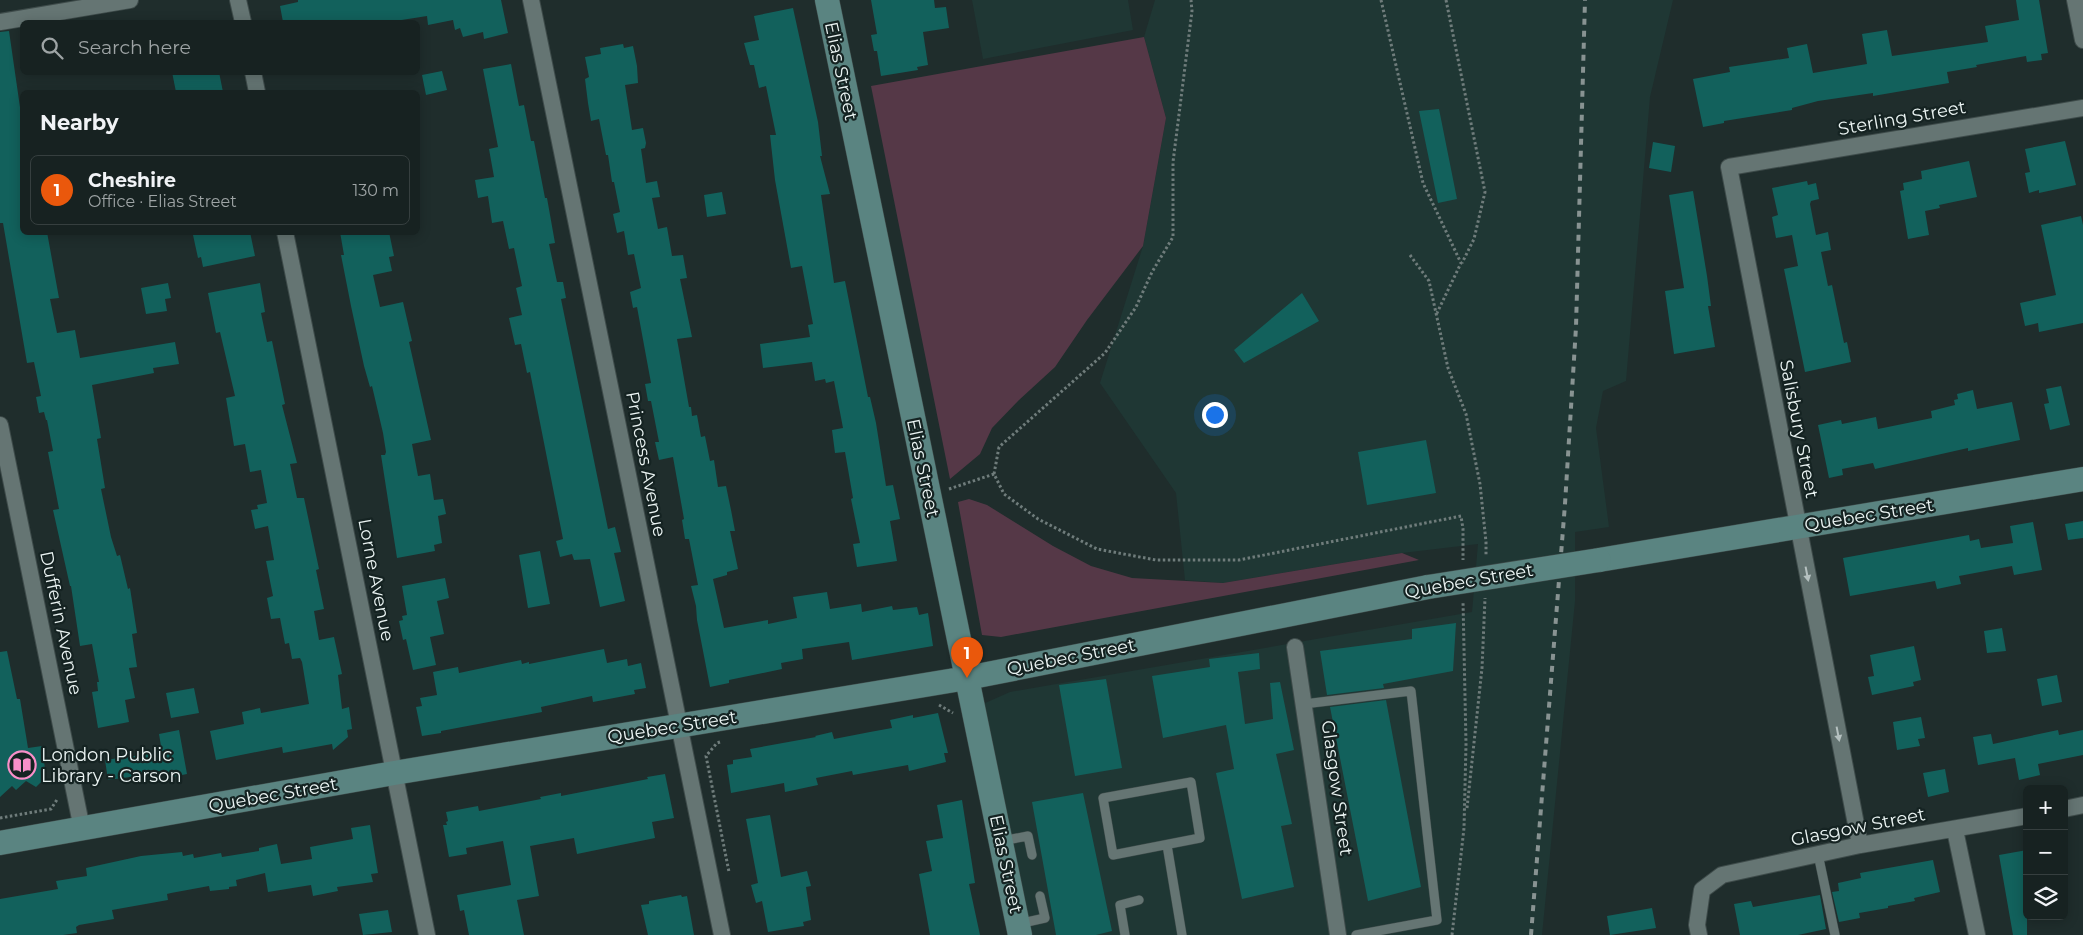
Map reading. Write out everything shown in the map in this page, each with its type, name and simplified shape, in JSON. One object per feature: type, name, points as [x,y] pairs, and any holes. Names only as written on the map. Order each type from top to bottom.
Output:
[{"type":"street","points":[[0,22],[130,0]]},
{"type":"street","points":[[238,0],[243,20]]},
{"type":"street","name":"Princess Avenue","points":[[531,0],[722,935]]},
{"type":"street","name":"Elias Street","points":[[827,0],[1019,930]]},
{"type":"street","points":[[2075,0],[2083,40]]},
{"type":"street","points":[[254,75],[257,90]]},
{"type":"street","name":"Sterling Street","points":[[1728,167],[2083,108]]},
{"type":"street","name":"Salisbury Street","points":[[1728,167],[1860,845]]},
{"type":"street","name":"Lorne Avenue","points":[[286,235],[427,935]]},
{"type":"street","name":"Dufferin Avenue","points":[[0,425],[82,829]]},
{"type":"street","name":"Quebec Street","points":[[0,843],[394,773],[967,678],[1428,587],[2083,479]]},
{"type":"street","name":"Glasgow Street","points":[[1295,647],[1338,935]]},
{"type":"street","points":[[2068,808],[2083,805]]},
{"type":"street","name":"Glasgow Street","points":[[1700,935],[1698,925],[1702,890],[1722,874],[1860,845],[2023,817]]},
{"type":"street","points":[[1955,830],[1977,935]]},
{"type":"lane","points":[[1304,704],[1410,691],[1437,920],[1356,935]]},
{"type":"lane","points":[[1191,782],[1200,838],[1166,844],[1113,855],[1103,798],[1191,782]]},
{"type":"lane","points":[[1001,841],[1028,836],[1032,856]]},
{"type":"lane","points":[[1166,844],[1182,935]]},
{"type":"lane","points":[[1818,854],[1835,935]]},
{"type":"lane","points":[[1019,930],[1044,918],[1040,896]]},
{"type":"lane","points":[[1124,935],[1120,905],[1139,900]]},
{"type":"path","points":[[994,474],[999,447],[1104,352],[1136,307],[1152,272],[1173,237],[1173,162],[1192,11],[1191,0]]},
{"type":"path","points":[[1381,0],[1422,183],[1461,263]]},
{"type":"path","points":[[1436,313],[1474,239],[1485,192],[1446,0]]},
{"type":"path","points":[[1410,256],[1428,281],[1448,368],[1466,414],[1480,484],[1486,542],[1486,562]]},
{"type":"path","points":[[1464,828],[1482,668],[1485,590]]},
{"type":"path","points":[[936,702],[962,718]]},
{"type":"path","points":[[726,741],[716,743],[706,756],[730,878]]},
{"type":"path","points":[[0,818],[51,809],[58,797]]},
{"type":"shaded area","points":[[972,0],[1128,0],[1133,30],[983,59]]},
{"type":"shaded area","points":[[1155,0],[1673,0],[1650,97],[1626,381],[1603,391],[1596,428],[1609,527],[1575,532],[1575,601],[1542,935],[1009,935],[965,712],[1010,692],[1472,612],[1478,544],[1402,553],[1223,583],[1185,580],[1176,493],[1100,383],[1143,246],[1166,118],[1144,37]]},
{"type":"shaded area","points":[[1144,37],[1166,118],[1143,246],[1087,320],[1055,367],[992,428],[980,454],[950,479],[871,86]]},
{"type":"shaded area","points":[[969,499],[987,505],[1053,546],[1091,566],[1132,578],[1223,583],[1402,553],[1419,560],[1001,637],[982,635],[958,502]]},
{"type":"building","points":[[298,0],[501,0],[508,33],[484,39],[483,32],[463,37],[460,28],[455,30],[453,20],[428,25],[427,16],[402,20],[283,20],[280,6],[298,2]]},
{"type":"building","points":[[871,0],[934,0],[935,8],[946,7],[949,28],[923,32],[928,65],[917,67],[918,70],[881,76],[877,51],[874,51],[871,35],[877,34]]},
{"type":"building","points":[[2016,0],[2039,0],[2048,53],[2041,54],[2042,60],[2027,62],[2026,56],[1976,65],[1977,67],[1947,72],[1949,83],[1873,96],[1873,93],[1818,101],[1792,108],[1792,110],[1724,121],[1724,123],[1703,127],[1693,79],[1730,72],[1729,67],[1789,58],[1787,48],[1807,44],[1813,73],[1867,64],[1862,34],[1887,30],[1892,56],[1988,42],[1985,26],[2019,20]]},
{"type":"building","points":[[793,8],[818,122],[822,156],[820,156],[830,194],[821,195],[834,283],[845,281],[868,397],[870,397],[876,423],[886,486],[893,485],[900,519],[890,521],[897,561],[857,567],[853,544],[860,543],[851,499],[853,498],[845,452],[835,453],[832,430],[843,428],[834,381],[826,383],[825,379],[815,381],[812,362],[763,368],[760,344],[810,337],[808,325],[813,324],[802,266],[791,268],[775,180],[770,135],[776,135],[766,86],[759,88],[754,65],[750,65],[744,43],[759,40],[754,16]]},
{"type":"building","points":[[9,31],[20,107],[20,235],[48,235],[59,298],[50,299],[57,333],[75,330],[80,358],[175,342],[179,364],[153,368],[154,373],[92,385],[101,438],[97,439],[105,488],[101,489],[111,537],[117,556],[120,555],[128,589],[130,588],[137,633],[132,634],[137,667],[129,668],[135,698],[125,700],[129,722],[98,728],[92,692],[98,691],[97,682],[99,682],[92,644],[80,646],[71,586],[53,510],[59,509],[48,452],[53,451],[47,420],[44,412],[39,413],[36,397],[41,396],[34,362],[27,363],[3,223],[0,223],[0,32]]},
{"type":"building","points":[[623,44],[624,48],[633,46],[637,66],[638,83],[625,85],[632,130],[643,128],[646,143],[645,148],[641,149],[646,183],[657,181],[660,197],[652,198],[658,229],[667,227],[672,256],[683,255],[687,278],[680,279],[692,337],[677,339],[689,407],[691,407],[692,416],[697,415],[701,437],[705,436],[710,461],[714,460],[718,487],[726,486],[735,531],[730,531],[738,569],[713,579],[724,628],[768,620],[768,624],[797,618],[793,597],[827,592],[830,609],[861,604],[862,612],[892,606],[893,610],[917,607],[919,615],[928,613],[933,646],[852,660],[849,642],[802,649],[803,659],[781,663],[782,669],[729,680],[729,683],[710,687],[691,586],[698,585],[689,539],[685,539],[682,520],[684,519],[673,457],[659,460],[655,442],[659,442],[651,401],[648,401],[645,384],[651,383],[637,307],[633,308],[630,292],[641,288],[634,254],[628,255],[624,231],[617,233],[613,214],[620,212],[614,182],[612,182],[608,155],[606,155],[599,119],[591,121],[588,103],[585,79],[589,77],[585,57],[601,54],[600,48]]},
{"type":"building","points":[[511,64],[519,106],[524,105],[531,141],[534,141],[545,198],[547,198],[555,243],[549,244],[557,282],[563,282],[566,298],[561,299],[608,529],[615,527],[621,552],[614,553],[625,601],[600,607],[590,559],[574,560],[572,554],[560,557],[556,541],[563,539],[530,372],[527,373],[521,344],[515,345],[509,318],[522,315],[516,288],[522,286],[514,248],[509,249],[503,221],[492,223],[488,196],[478,198],[475,180],[494,177],[489,149],[498,147],[483,69]]},
{"type":"building","points":[[442,71],[447,90],[426,95],[422,75]]},
{"type":"building","points":[[173,75],[220,75],[223,90],[176,90]]},
{"type":"building","points":[[1439,109],[1457,199],[1438,203],[1419,111]]},
{"type":"building","points":[[2065,141],[2076,185],[2039,193],[2039,190],[2029,193],[2025,173],[2030,172],[2025,149]]},
{"type":"building","points":[[1653,142],[1675,146],[1671,172],[1649,168]]},
{"type":"building","points":[[1969,161],[1977,197],[1939,205],[1940,208],[1925,211],[1929,235],[1908,239],[1900,191],[1904,190],[1903,183],[1922,179],[1921,171]]},
{"type":"building","points":[[1807,181],[1808,185],[1816,183],[1819,199],[1811,201],[1810,204],[1816,235],[1828,232],[1831,250],[1821,252],[1828,286],[1832,285],[1844,343],[1847,342],[1851,362],[1805,372],[1784,269],[1798,266],[1792,235],[1776,238],[1772,217],[1778,215],[1772,188]]},
{"type":"building","points":[[1693,191],[1707,276],[1711,306],[1708,306],[1715,347],[1674,354],[1665,291],[1684,288],[1669,195]]},
{"type":"building","points":[[722,192],[726,214],[707,217],[704,195]]},
{"type":"building","points":[[2081,216],[2083,225],[2083,323],[2039,332],[2038,323],[2025,326],[2020,303],[2056,295],[2041,225]]},
{"type":"building","points":[[193,235],[251,235],[255,256],[203,267],[201,257],[198,258]]},
{"type":"building","points":[[341,235],[390,235],[394,256],[389,257],[392,271],[373,275],[380,307],[403,302],[412,341],[409,342],[431,440],[412,444],[418,476],[430,474],[434,500],[443,499],[446,514],[438,516],[442,543],[434,545],[435,551],[397,558],[381,455],[385,455],[386,452],[383,433],[372,386],[370,387],[364,366],[341,255],[344,255]]},
{"type":"building","points":[[168,283],[171,298],[165,299],[167,311],[146,314],[141,288]]},
{"type":"building","points":[[260,283],[265,312],[261,313],[267,342],[272,341],[285,404],[282,405],[297,463],[290,464],[297,498],[304,498],[319,569],[316,570],[324,609],[314,611],[319,640],[334,637],[342,674],[338,675],[342,709],[349,707],[352,729],[347,730],[348,737],[333,750],[332,744],[283,753],[282,747],[216,760],[210,731],[244,724],[242,712],[260,708],[261,713],[309,704],[302,662],[300,658],[292,659],[289,643],[285,644],[280,618],[271,619],[267,598],[273,596],[266,561],[274,560],[268,526],[255,529],[251,510],[258,509],[257,505],[267,503],[261,470],[250,472],[245,444],[234,446],[226,398],[235,396],[220,332],[216,333],[208,293]]},
{"type":"building","points":[[1302,293],[1319,321],[1244,363],[1234,350]]},
{"type":"building","points":[[2061,386],[2070,425],[2050,430],[2044,404],[2049,403],[2046,389]]},
{"type":"building","points":[[1973,390],[1977,409],[2012,402],[2020,440],[1968,451],[1968,448],[1875,469],[1873,463],[1842,469],[1843,475],[1829,478],[1818,425],[1841,420],[1842,424],[1876,417],[1878,429],[1932,418],[1931,411],[1955,405],[1954,400],[1958,399],[1957,394]]},
{"type":"building","points":[[1426,440],[1436,493],[1367,505],[1358,452]]},
{"type":"building","points":[[2083,521],[2083,538],[2068,540],[2065,524]]},
{"type":"building","points":[[2033,522],[2042,570],[2014,575],[2012,566],[1959,576],[1961,584],[1937,589],[1935,581],[1850,596],[1843,558],[1969,535],[1970,541],[1979,539],[1981,548],[2013,543],[2010,526]]},
{"type":"building","points":[[540,551],[550,604],[528,608],[519,555]]},
{"type":"building","points":[[445,578],[449,598],[437,601],[444,634],[430,637],[436,665],[413,670],[406,639],[403,640],[399,621],[403,620],[402,616],[407,615],[402,586]]},
{"type":"building","points":[[1456,623],[1453,671],[1383,684],[1384,688],[1327,695],[1320,651],[1412,639],[1412,629]]},
{"type":"building","points":[[2002,628],[2006,651],[1987,653],[1984,631]]},
{"type":"building","points":[[1914,646],[1921,680],[1913,682],[1914,686],[1872,695],[1868,677],[1874,676],[1870,655]]},
{"type":"building","points":[[604,649],[607,663],[627,659],[628,666],[641,663],[646,688],[634,690],[635,694],[593,702],[592,696],[541,707],[542,712],[422,736],[416,707],[422,706],[420,698],[437,695],[433,672],[458,667],[459,673],[521,660],[522,664],[529,662],[529,664]]},
{"type":"building","points":[[7,651],[17,699],[20,699],[28,748],[42,746],[46,777],[36,787],[26,781],[16,790],[12,786],[0,797],[0,652]]},
{"type":"building","points":[[1259,653],[1260,669],[1238,672],[1245,724],[1273,719],[1270,683],[1280,682],[1294,750],[1276,754],[1292,824],[1281,826],[1294,887],[1242,899],[1216,773],[1234,769],[1226,725],[1163,738],[1152,676],[1210,667],[1209,659]]},
{"type":"building","points":[[2057,675],[2062,702],[2042,706],[2037,679]]},
{"type":"building","points":[[1106,679],[1122,768],[1075,776],[1059,685]]},
{"type":"building","points":[[194,688],[199,713],[171,718],[166,693]]},
{"type":"building","points":[[1386,700],[1421,887],[1368,901],[1330,707]]},
{"type":"building","points":[[938,713],[948,753],[944,753],[946,762],[909,771],[908,765],[853,775],[852,771],[816,778],[818,785],[785,792],[784,783],[731,793],[727,765],[733,764],[733,760],[752,757],[750,749],[816,737],[832,732],[834,739],[892,728],[890,720],[913,715],[913,718]]},
{"type":"building","points":[[1921,717],[1925,738],[1918,739],[1920,746],[1897,750],[1893,722]]},
{"type":"building","points":[[179,730],[187,774],[167,778],[166,772],[108,780],[105,760],[162,752],[159,734]]},
{"type":"building","points":[[2058,730],[2059,735],[2083,730],[2083,755],[2038,764],[2040,775],[2019,780],[2015,758],[1978,765],[1973,737],[1991,734],[1993,744]]},
{"type":"building","points":[[1945,769],[1949,792],[1928,797],[1923,773]]},
{"type":"building","points":[[665,774],[674,818],[652,822],[655,838],[577,854],[574,838],[530,846],[539,896],[517,900],[524,935],[469,935],[464,910],[460,911],[457,895],[511,885],[503,841],[466,848],[467,854],[449,857],[443,825],[447,825],[446,822],[448,821],[446,812],[478,806],[479,811],[541,799],[540,797],[561,793],[561,796]]},
{"type":"building","points":[[1083,793],[1112,931],[1096,935],[1056,935],[1032,802]]},
{"type":"building","points":[[962,800],[975,883],[969,884],[980,935],[930,935],[919,874],[932,871],[926,841],[943,838],[937,805]]},
{"type":"building","points":[[770,815],[781,877],[807,871],[811,886],[806,887],[811,920],[803,922],[804,926],[768,932],[762,901],[756,903],[751,885],[758,883],[746,819]]},
{"type":"building","points":[[370,825],[378,873],[371,874],[373,882],[337,887],[338,891],[313,896],[311,885],[268,892],[265,873],[236,880],[237,886],[229,887],[229,889],[210,891],[209,886],[167,894],[168,900],[112,910],[114,919],[79,925],[76,927],[77,933],[63,935],[0,935],[0,899],[58,889],[56,881],[87,876],[86,868],[141,856],[182,852],[183,856],[193,854],[194,858],[221,853],[222,857],[259,851],[259,848],[277,844],[281,864],[312,859],[310,847],[353,839],[351,828]]},
{"type":"building","points":[[2023,851],[2023,920],[2027,920],[2027,935],[2013,935],[1999,855]]},
{"type":"building","points":[[1933,860],[1940,892],[1914,898],[1915,901],[1888,906],[1888,908],[1859,913],[1860,918],[1839,922],[1832,892],[1839,891],[1838,883],[1861,878],[1860,873]]},
{"type":"building","points":[[681,895],[682,897],[687,896],[694,935],[648,935],[641,905],[649,904],[649,901]]},
{"type":"building","points":[[1820,895],[1826,929],[1798,935],[1740,935],[1734,904],[1751,901],[1753,907]]},
{"type":"building","points":[[1652,908],[1656,928],[1610,935],[1607,916]]},
{"type":"building","points":[[388,910],[392,932],[363,935],[359,914]]},
{"type":"railway","points":[[1531,935],[1565,504],[1576,327],[1585,0]]},
{"type":"place","name":"Cheshire","points":[[967,678]]},
{"type":"place","name":"London Public Library - Carson","points":[[22,765]]}]
